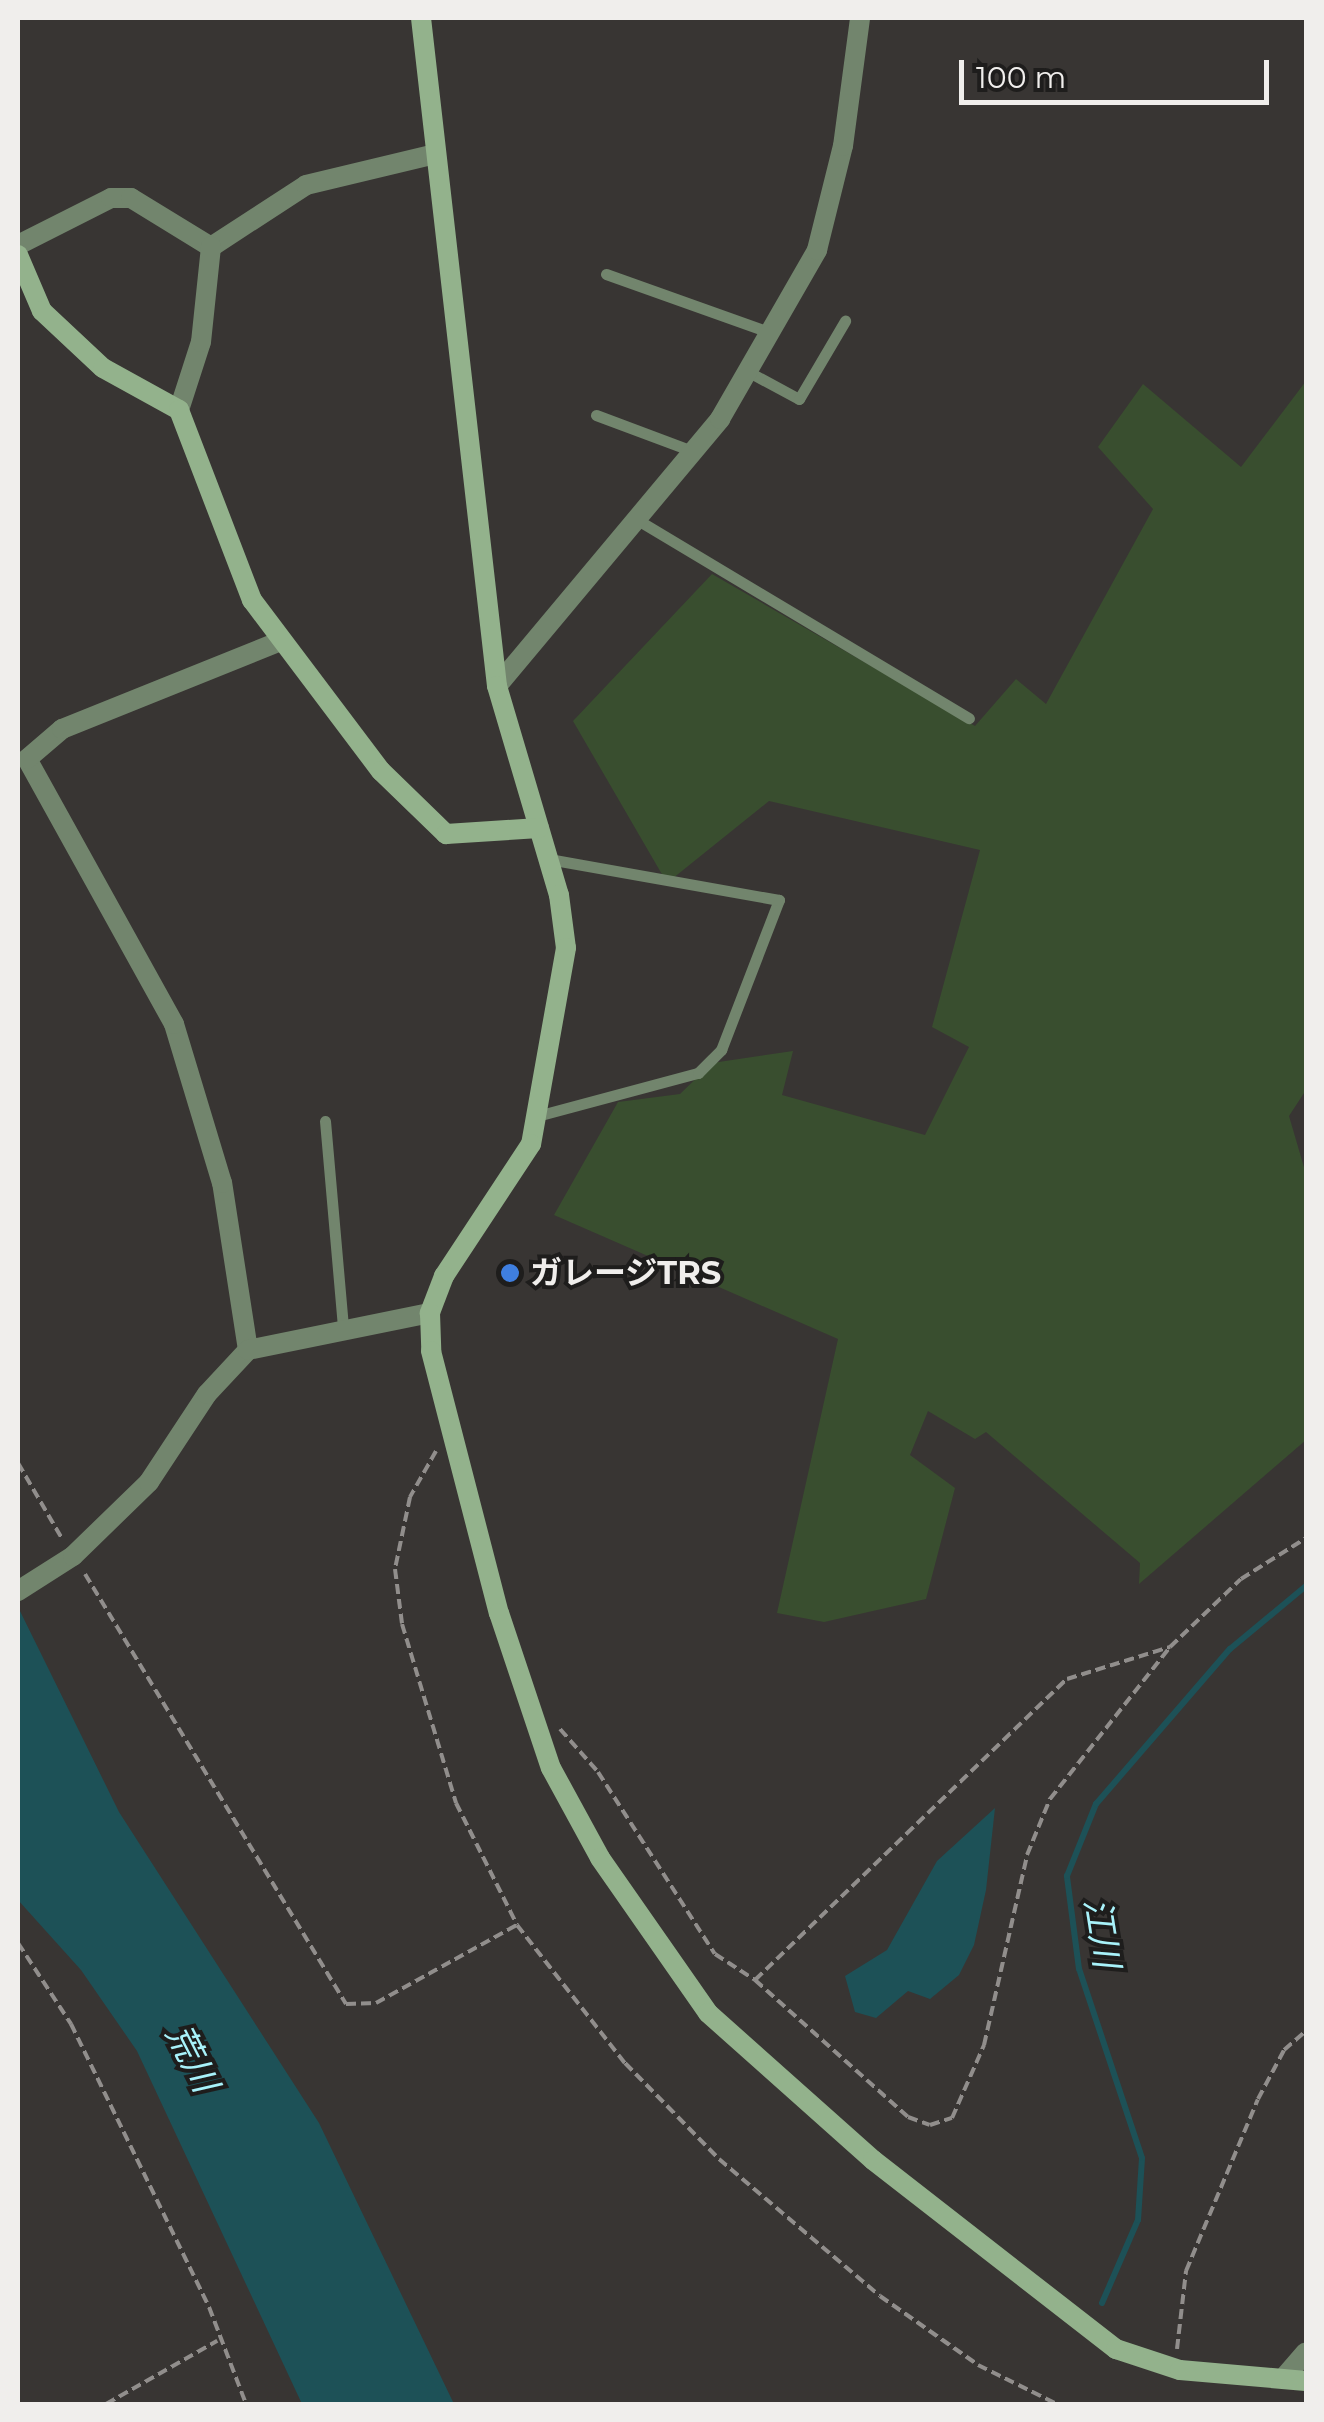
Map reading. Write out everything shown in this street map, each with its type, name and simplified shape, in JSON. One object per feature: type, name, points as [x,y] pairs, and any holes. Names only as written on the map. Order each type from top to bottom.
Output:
[{"type":"street","points":[[420,18],[497,686],[549,859],[566,948],[537,1116],[522,1165],[444,1276],[430,1313],[450,1438],[551,1768],[600,1858],[708,2013],[873,2160],[1093,2335],[1180,2370],[1296,2378],[1306,2352]]},
{"type":"street","points":[[497,686],[695,452],[817,250],[833,198],[860,48],[860,18]]},
{"type":"street","points":[[211,247],[306,184],[435,154]]},
{"type":"street","points":[[18,244],[112,198],[131,198],[211,247]]},
{"type":"street","points":[[211,247],[201,342],[179,410],[252,600],[278,642],[430,825],[446,834],[539,828]]},
{"type":"street","points":[[18,255],[42,311],[103,368],[179,410]]},
{"type":"street","points":[[248,1350],[222,1183],[174,1024],[27,759],[62,729],[278,642]]},
{"type":"street","points":[[18,1591],[73,1556],[148,1482],[207,1394],[248,1350],[343,1326],[430,1313]]},
{"type":"lane","points":[[606,274],[769,332]]},
{"type":"lane","points":[[747,371],[799,399],[846,321]]},
{"type":"lane","points":[[596,414],[695,452]]},
{"type":"lane","points":[[636,519],[970,718]]},
{"type":"lane","points":[[537,1116],[698,1073],[721,1050],[780,900],[549,859]]},
{"type":"lane","points":[[326,1122],[343,1326]]},
{"type":"path","points":[[450,1438],[428,1458],[410,1497],[396,1568],[402,1624],[456,1804],[518,1924],[626,2063],[719,2160],[880,2296],[978,2365],[1058,2404]]},
{"type":"path","points":[[18,1464],[346,2004],[376,2003],[518,1924]]},
{"type":"path","points":[[551,1718],[598,1772],[715,1954],[755,1980],[908,2117],[930,2125],[952,2118],[984,2046],[1026,1856],[1050,1799],[1170,1647],[1240,1579],[1306,1538]]},
{"type":"path","points":[[755,1980],[1068,1679],[1170,1647]]},
{"type":"path","points":[[18,1943],[71,2024],[209,2308],[217,2341],[246,2404]]},
{"type":"path","points":[[1180,2370],[1186,2271],[1258,2099],[1284,2050],[1306,2031]]},
{"type":"path","points":[[106,2404],[217,2341]]},
{"type":"green space","points":[[1306,381],[1306,1090],[1289,1116],[1306,1174],[1306,1440],[1139,1584],[1140,1563],[986,1432],[975,1439],[928,1411],[910,1455],[955,1488],[926,1599],[824,1622],[777,1613],[838,1339],[554,1215],[618,1102],[680,1094],[712,1063],[793,1051],[782,1095],[925,1135],[969,1047],[932,1027],[980,850],[769,801],[667,883],[573,721],[712,574],[975,726],[1016,679],[1046,704],[1153,509],[1098,447],[1143,384],[1241,467]]},
{"type":"water","name":"荒川","points":[[18,1607],[119,1812],[319,2123],[454,2404],[302,2404],[137,2051],[81,1970],[18,1900]]},
{"type":"water","points":[[995,1808],[986,1890],[974,1945],[959,1975],[930,1999],[908,1991],[876,2018],[855,2012],[845,1976],[887,1950],[937,1861]]},
{"type":"waterway","name":"江川","points":[[1102,2303],[1138,2220],[1142,2158],[1079,1969],[1067,1876],[1096,1804],[1230,1649],[1306,1586]]},
{"type":"place","name":"ガレージTRS","points":[[510,1273]]}]
